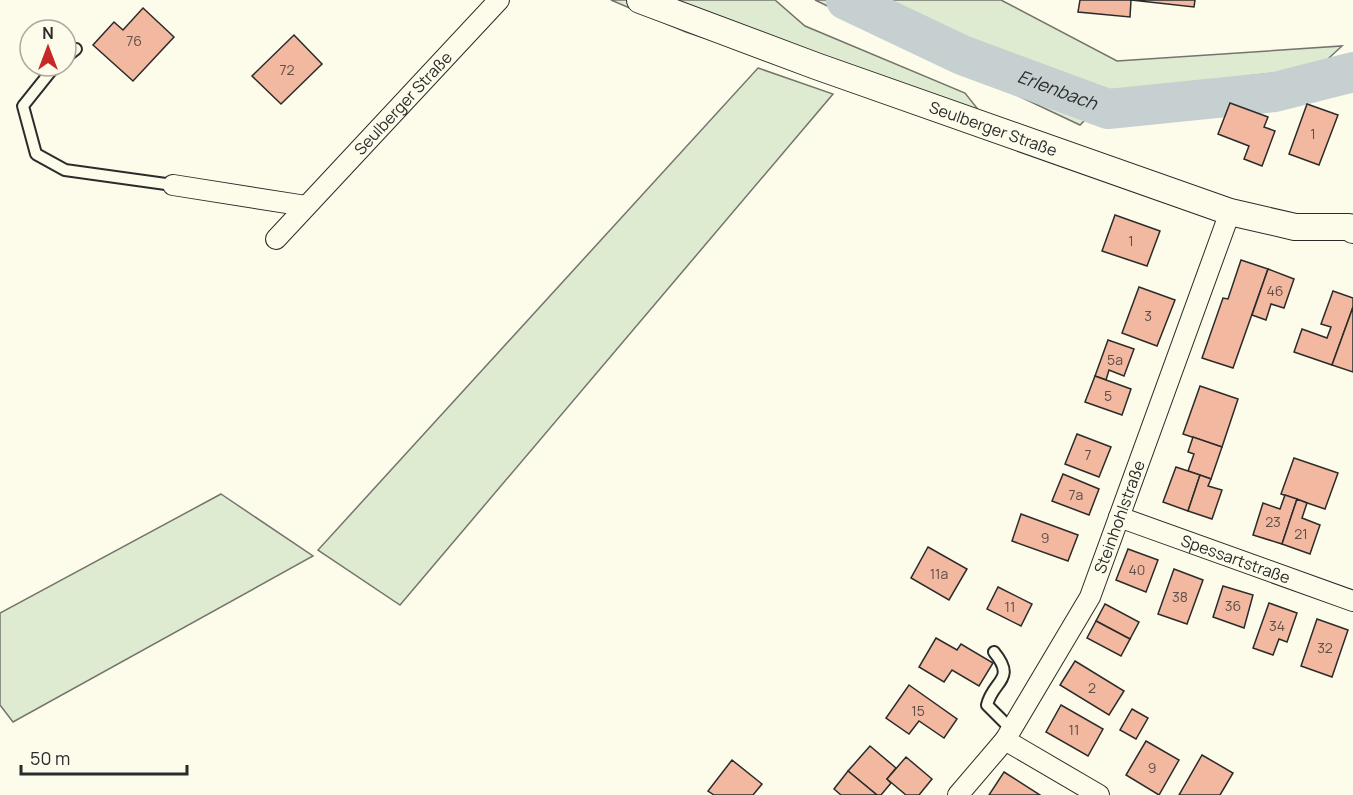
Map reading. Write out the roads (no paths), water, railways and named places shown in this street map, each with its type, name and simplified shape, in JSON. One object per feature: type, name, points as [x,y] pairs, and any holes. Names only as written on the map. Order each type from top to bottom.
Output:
[{"type":"street","name":"Seulberger Straße","points":[[276,239],[499,0]]},
{"type":"street","name":"Seulberger Straße","points":[[640,0],[816,66],[1230,212],[1295,227],[1352,223]]},
{"type":"street","points":[[173,184],[306,206]]},
{"type":"street","name":"Steinhohlstraße","points":[[958,795],[1008,735],[1090,597],[1230,212]]},
{"type":"street","name":"Spessartstraße","points":[[1119,517],[1353,601]]},
{"type":"street","points":[[1008,735],[1099,795]]},
{"type":"lane","points":[[45,78],[23,106],[36,153],[66,170],[173,184]]},
{"type":"lane","points":[[994,652],[1004,664],[1005,674],[987,705],[1008,735]]},
{"type":"waterway","name":"Erlenbach","points":[[846,0],[962,55],[1108,109],[1275,92],[1353,72]]}]
